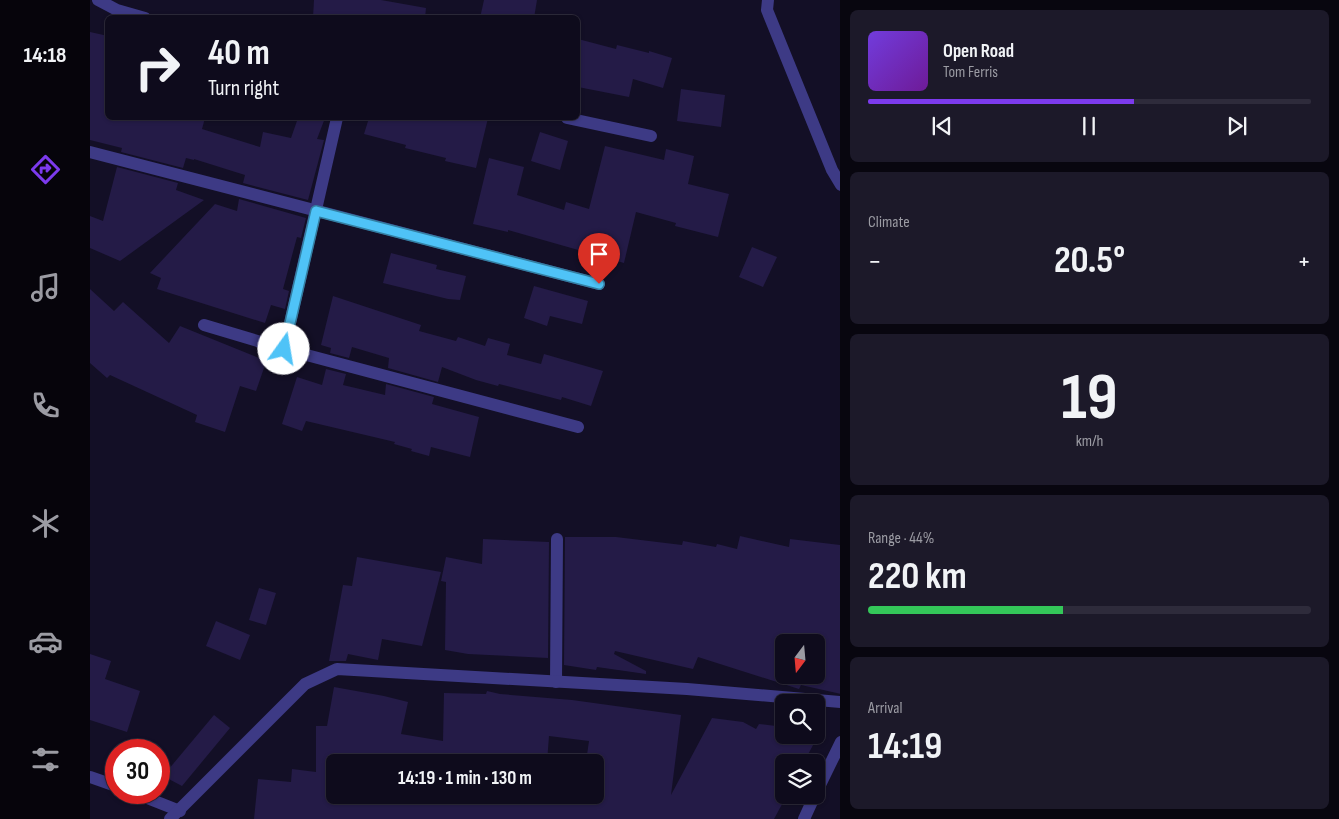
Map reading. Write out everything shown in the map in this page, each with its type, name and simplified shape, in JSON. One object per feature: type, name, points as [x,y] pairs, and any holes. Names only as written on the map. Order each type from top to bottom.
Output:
[{"type":"street","points":[[98,0],[117,10],[134,15]]},
{"type":"street","points":[[768,0],[767,10],[832,170],[840,185]]},
{"type":"street","points":[[284,349],[338,120]]},
{"type":"street","points":[[576,120],[651,136]]},
{"type":"street","points":[[90,152],[599,284]]},
{"type":"street","points":[[204,325],[284,349],[578,427]]},
{"type":"street","points":[[556,682],[557,539]]},
{"type":"street","points":[[170,819],[305,684],[336,669],[687,689],[840,702]]},
{"type":"street","points":[[825,774],[840,742]]},
{"type":"street","points":[[90,777],[105,782]]},
{"type":"street","points":[[162,804],[180,811]]},
{"type":"street","points":[[804,819],[811,804]]},
{"type":"building","points":[[314,0],[381,0],[426,8],[425,15],[313,15]]},
{"type":"building","points":[[484,0],[537,0],[534,15],[481,15]]},
{"type":"building","points":[[90,32],[105,35],[105,120],[204,120],[202,129],[260,147],[263,132],[291,138],[297,120],[324,120],[317,139],[324,140],[308,200],[243,183],[245,175],[194,159],[186,158],[183,168],[121,152],[122,148],[90,140]]},
{"type":"building","points":[[580,40],[616,49],[617,45],[649,53],[649,51],[672,58],[663,88],[633,79],[629,97],[580,87]]},
{"type":"building","points":[[681,89],[725,95],[721,127],[677,121]]},
{"type":"building","points":[[368,120],[488,120],[476,168],[445,161],[446,158],[405,148],[406,145],[364,134]]},
{"type":"building","points":[[540,132],[568,141],[560,170],[531,161]]},
{"type":"building","points":[[605,146],[664,160],[666,149],[694,156],[688,184],[729,194],[718,237],[675,226],[676,223],[636,212],[624,263],[508,230],[508,232],[473,224],[489,158],[524,167],[517,195],[564,210],[566,202],[589,209]]},
{"type":"building","points":[[117,167],[178,183],[176,190],[204,200],[120,261],[90,248],[90,216],[103,221]]},
{"type":"building","points":[[239,199],[306,218],[301,238],[297,237],[283,289],[289,291],[285,309],[271,305],[265,323],[157,289],[161,278],[150,273],[215,204],[237,211]]},
{"type":"building","points":[[752,247],[777,257],[763,287],[739,277]]},
{"type":"building","points":[[391,253],[437,265],[436,269],[466,276],[460,300],[448,299],[383,283]]},
{"type":"building","points":[[534,286],[588,301],[582,324],[550,316],[547,326],[524,318]]},
{"type":"building","points":[[90,289],[114,311],[123,302],[169,343],[180,326],[264,360],[264,368],[256,391],[240,386],[225,432],[195,422],[197,415],[110,375],[107,378],[90,363]]},
{"type":"building","points":[[333,296],[421,325],[419,331],[456,341],[458,337],[485,346],[488,338],[510,344],[507,355],[541,364],[544,354],[603,371],[591,406],[562,397],[561,400],[499,384],[498,386],[442,367],[438,382],[388,368],[389,358],[352,347],[349,358],[330,353],[331,348],[321,345]]},
{"type":"building","points":[[326,369],[346,374],[343,385],[385,395],[386,384],[434,397],[432,404],[479,417],[470,457],[431,447],[429,456],[394,444],[395,442],[306,421],[302,431],[282,424],[297,377],[322,385]]},
{"type":"building","points":[[740,536],[789,547],[790,539],[840,545],[840,694],[801,685],[799,689],[783,684],[825,684],[825,634],[775,634],[775,681],[698,657],[693,669],[615,651],[614,654],[646,671],[646,674],[597,667],[596,670],[564,665],[565,537],[616,537],[682,545],[683,541],[716,547],[717,544],[737,549]]},
{"type":"building","points":[[483,539],[549,542],[548,658],[468,654],[445,650],[446,582],[441,581],[446,557],[482,564]]},
{"type":"building","points":[[357,557],[441,572],[422,646],[382,639],[378,660],[348,654],[346,661],[329,661],[343,585],[352,586]]},
{"type":"building","points":[[259,588],[276,593],[266,625],[249,620]]},
{"type":"building","points":[[216,621],[250,635],[240,660],[206,646]]},
{"type":"building","points":[[90,654],[111,661],[105,679],[140,691],[127,732],[90,720]]},
{"type":"building","points":[[334,687],[408,702],[401,734],[443,741],[444,693],[486,694],[487,691],[500,694],[572,700],[681,715],[671,795],[712,718],[743,722],[756,729],[759,724],[775,726],[775,744],[814,744],[808,754],[775,754],[775,804],[782,804],[774,819],[254,819],[258,779],[291,782],[292,769],[316,772],[316,726],[327,726]]},
{"type":"building","points":[[214,715],[230,728],[182,786],[170,780],[170,768]]},
{"type":"route","points":[[284,349],[316,211],[599,284]]}]
